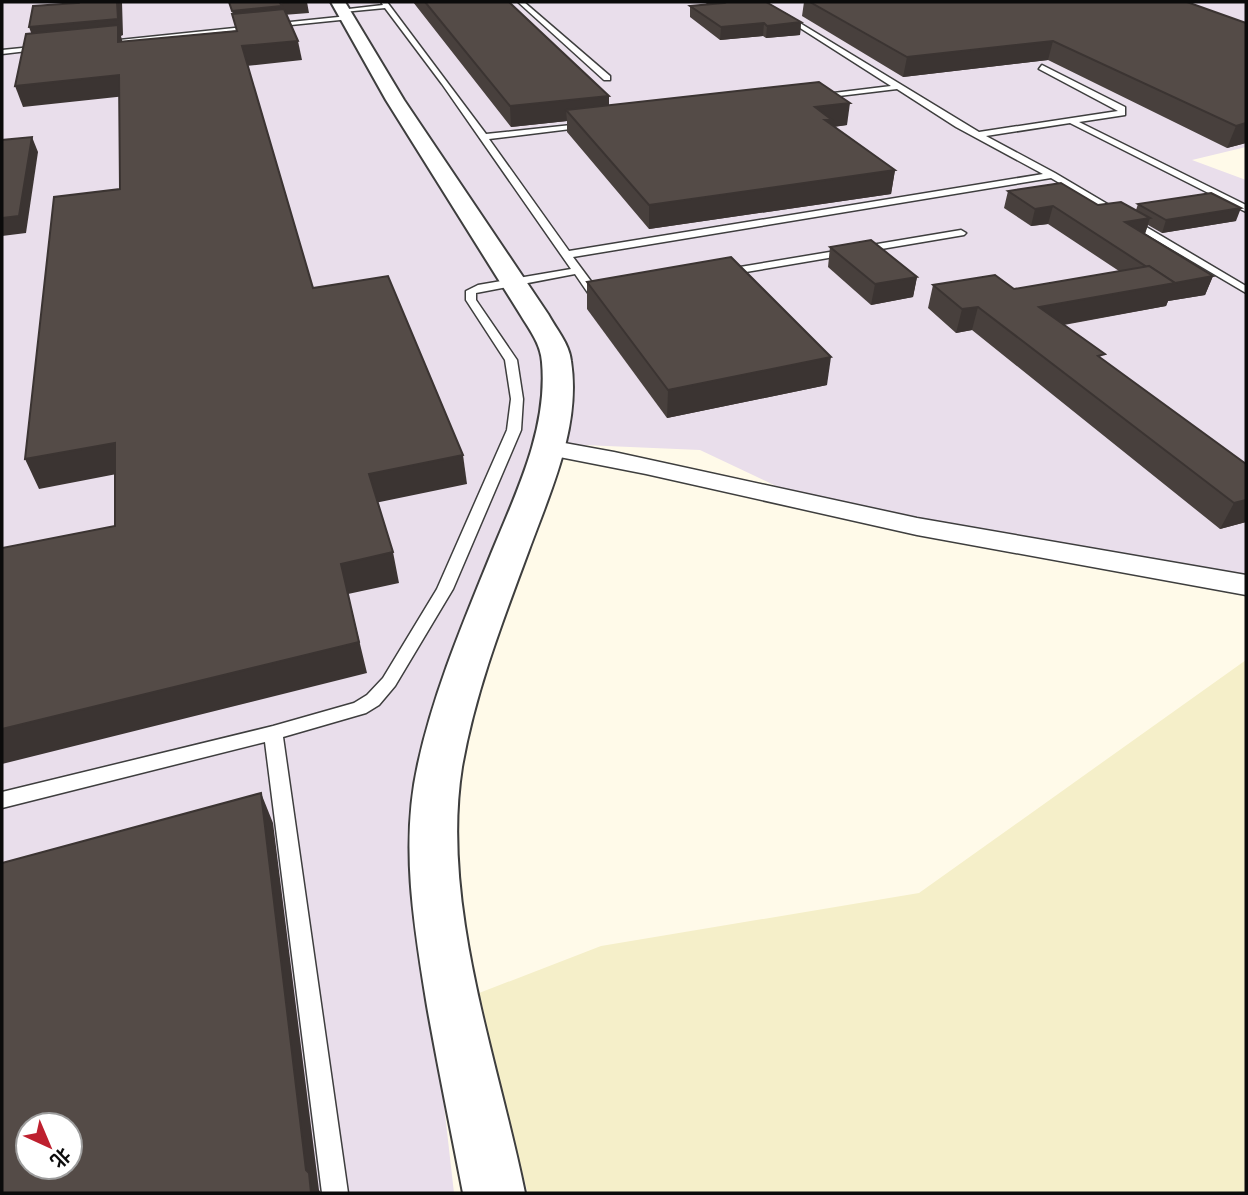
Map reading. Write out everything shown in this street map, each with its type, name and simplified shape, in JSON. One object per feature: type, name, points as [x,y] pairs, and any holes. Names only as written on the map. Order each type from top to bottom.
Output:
[{"type":"street","points":[[343,10],[417,135],[552,345],[557,360],[556,407],[548,448],[461,682],[433,807],[431,842],[438,911],[464,1054],[494,1193]]},
{"type":"street","points":[[548,448],[592,454],[805,504],[1080,559],[1246,585]]},
{"type":"lane","points":[[521,2],[607,78]]},
{"type":"lane","points":[[99,42],[386,4],[592,291],[616,291]]},
{"type":"lane","points":[[782,14],[977,135],[1052,175],[1246,290]]},
{"type":"lane","points":[[2,52],[57,46]]},
{"type":"lane","points":[[977,135],[1122,113],[1122,109],[1042,66]]},
{"type":"lane","points":[[802,99],[898,87]]},
{"type":"lane","points":[[1073,121],[1246,209]]},
{"type":"lane","points":[[484,137],[594,124]]},
{"type":"lane","points":[[566,255],[1052,175]]},
{"type":"lane","points":[[713,275],[961,233]]},
{"type":"lane","points":[[2,800],[273,733],[360,708],[373,700],[389,682],[444,589],[514,430],[516,410],[510,360],[471,300],[471,291],[578,271]]},
{"type":"lane","points":[[273,733],[335,1193]]},
{"type":"shaded area","points":[[2,2],[1246,2],[1246,147],[1192,160],[1246,180],[1246,578],[987,535],[867,509],[776,486],[700,450],[537,443],[413,832],[454,1193],[2,1193]]},
{"type":"shaded area","points":[[1246,660],[1246,1193],[528,1193],[474,995],[601,946],[919,893]]},
{"type":"building","points":[[117,2],[118,19],[29,27],[33,6]]},
{"type":"building","points":[[229,2],[289,2],[280,3],[282,6],[232,11]]},
{"type":"building","points":[[425,2],[509,2],[609,96],[510,106]]},
{"type":"building","points":[[721,2],[766,2],[801,22],[721,27],[690,6],[723,3]]},
{"type":"building","points":[[810,2],[1187,2],[1246,23],[1246,123],[1236,126],[1053,41],[907,57]]},
{"type":"building","points":[[284,9],[298,41],[242,46],[313,288],[388,276],[463,455],[369,474],[393,552],[341,564],[359,642],[2,729],[2,548],[115,526],[115,443],[25,459],[54,197],[120,189],[119,75],[15,86],[26,34],[118,25],[118,42],[237,31],[232,14]]},
{"type":"building","points":[[819,82],[850,103],[815,107],[832,120],[825,120],[895,170],[649,205],[566,110]]},
{"type":"building","points":[[32,137],[19,216],[2,218],[2,140]]},
{"type":"building","points":[[1061,183],[1098,205],[1121,202],[1150,218],[1125,222],[1213,276],[1175,283],[1053,206],[1035,209],[1008,191]]},
{"type":"building","points":[[1211,193],[1241,208],[1166,220],[1138,204]]},
{"type":"building","points":[[871,240],[917,277],[875,284],[830,247]]},
{"type":"building","points":[[731,257],[831,357],[668,390],[587,282]]},
{"type":"building","points":[[1149,266],[1175,283],[1039,307],[1105,354],[1098,356],[1246,464],[1246,500],[1234,503],[978,307],[962,309],[933,285],[995,275],[1014,289]]},
{"type":"building","points":[[261,793],[306,1170],[309,1173],[311,1193],[2,1193],[2,863]]}]
